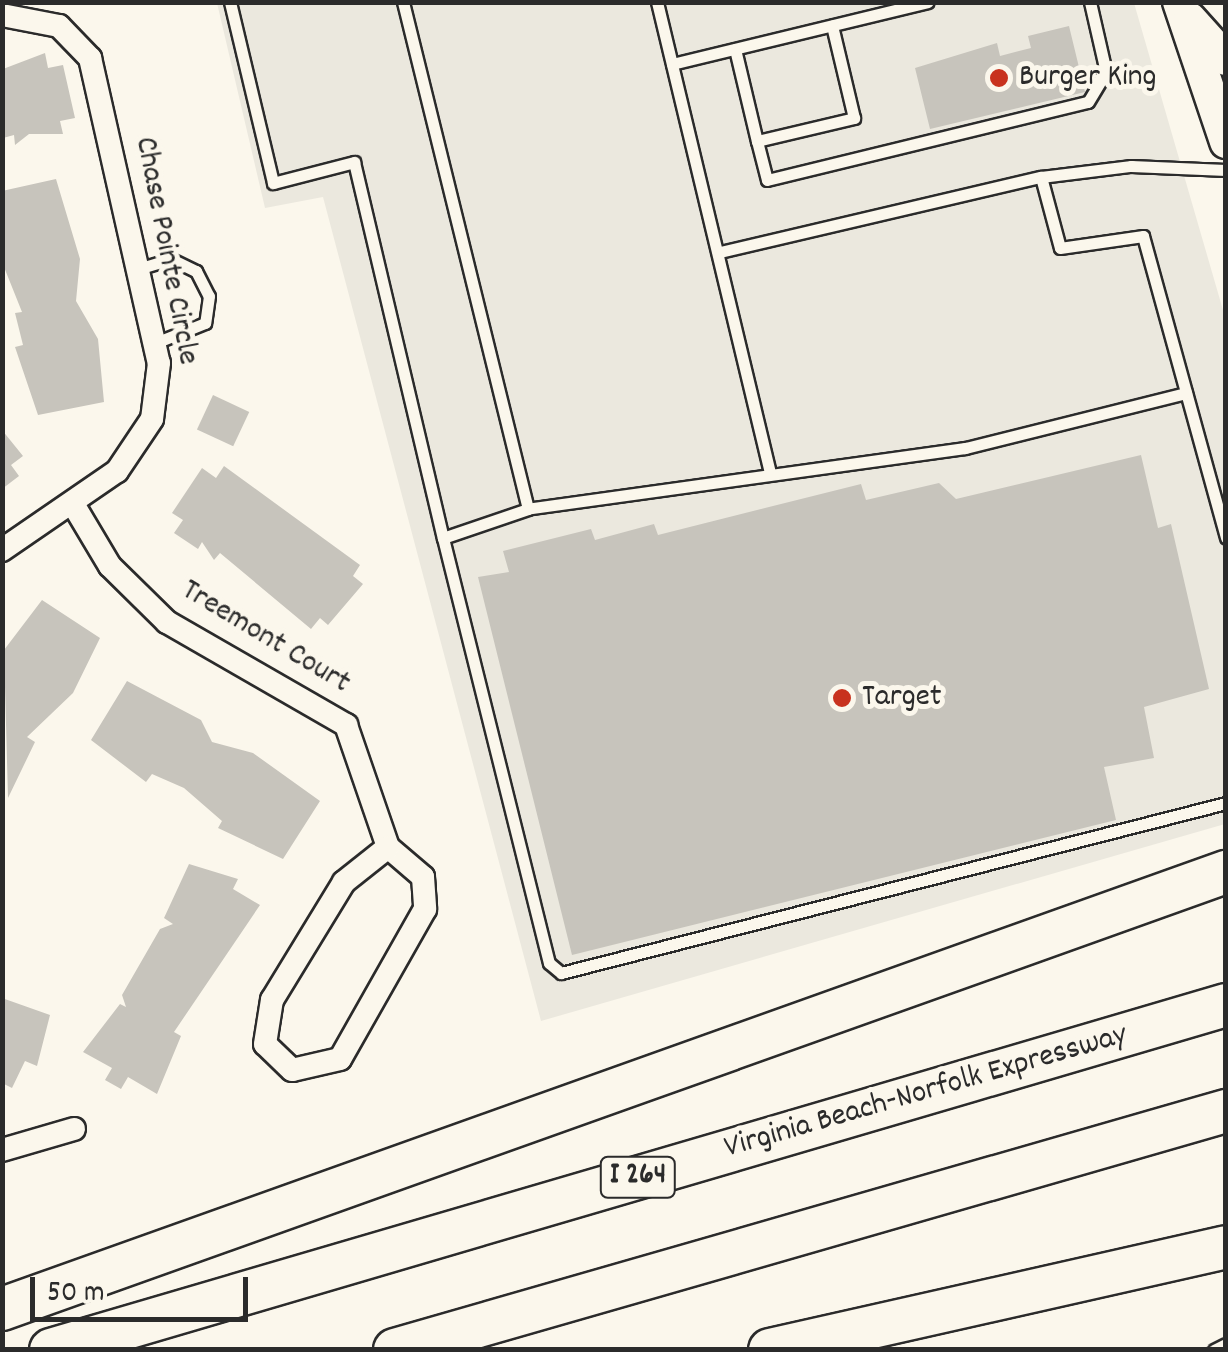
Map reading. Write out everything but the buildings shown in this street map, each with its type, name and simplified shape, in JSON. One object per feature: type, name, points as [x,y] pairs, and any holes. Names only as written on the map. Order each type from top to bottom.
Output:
[{"type":"highway","points":[[2,1310],[1226,872]]},
{"type":"highway","name":"Virginia Beach-Norfolk Expressway","points":[[51,1350],[1226,1005]]},
{"type":"highway","points":[[396,1350],[1226,1111]]},
{"type":"highway","points":[[770,1350],[1226,1247]]},
{"type":"main road","points":[[1179,5],[1226,59]]},
{"type":"main road","points":[[1179,5],[1226,142]]},
{"type":"street","name":"Chase Pointe Circle","points":[[2,15],[59,26],[90,58],[142,268],[155,342],[152,419],[117,471],[2,550]]},
{"type":"street","name":"Treemont Court","points":[[73,504],[110,566],[167,622],[346,725],[388,847]]},
{"type":"street","points":[[388,847],[422,877],[425,909],[340,1059],[292,1070],[265,1044],[272,1000],[344,882],[388,847]]},
{"type":"street","points":[[2,1150],[74,1129]]},
{"type":"lane","points":[[230,2],[273,183],[354,162],[548,964],[561,972],[1226,802]]},
{"type":"lane","points":[[403,2],[528,508]]},
{"type":"lane","points":[[657,2],[770,471]]},
{"type":"lane","points":[[672,64],[928,2]]},
{"type":"lane","points":[[735,49],[767,180],[1088,102],[1106,72],[1090,2]]},
{"type":"lane","points":[[758,141],[854,118],[832,26]]},
{"type":"lane","points":[[720,252],[1040,177],[1131,166],[1226,170]]},
{"type":"lane","points":[[1040,177],[1060,248],[1143,236],[1226,538]]},
{"type":"lane","points":[[142,268],[171,259],[196,271],[209,296],[205,323],[155,342]]},
{"type":"lane","points":[[443,538],[528,508],[770,471],[965,448],[1186,393]]},
{"type":"lane","points":[[1214,1350],[1226,1344]]},
{"type":"shaded area","points":[[217,3],[1134,3],[1225,317],[1225,824],[541,1021],[323,197],[265,208]]},
{"type":"place","name":"Burger King","points":[[999,78]]},
{"type":"place","name":"Target","points":[[842,698]]}]
